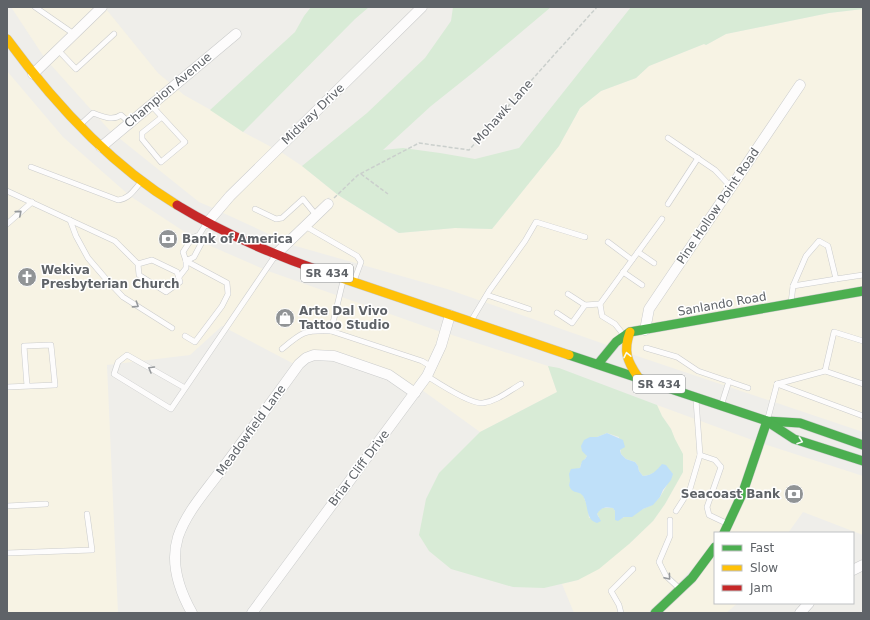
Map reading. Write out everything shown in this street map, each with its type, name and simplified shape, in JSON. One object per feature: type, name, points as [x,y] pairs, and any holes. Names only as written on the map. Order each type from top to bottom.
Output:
[{"type":"main road","name":"SR 434","points":[[7,39],[60,107],[115,160],[170,201],[243,242],[344,279],[767,421],[794,438],[863,461]]},
{"type":"main road","name":"Sanlando Road","points":[[627,334],[863,291]]},
{"type":"main road","points":[[598,364],[615,342],[627,334]]},
{"type":"main road","points":[[627,334],[626,352],[629,363],[638,377]]},
{"type":"main road","name":"SR 434","points":[[767,421],[800,423],[863,445]]},
{"type":"main road","points":[[725,532],[740,498],[767,421]]},
{"type":"main road","points":[[655,613],[692,578],[714,548]]},
{"type":"street","points":[[33,74],[102,7]]},
{"type":"street","name":"Midway Drive","points":[[207,223],[230,196],[422,7]]},
{"type":"street","name":"Champion Avenue","points":[[101,147],[236,34]]},
{"type":"street","name":"Pine Hollow Point Road","points":[[645,330],[649,309],[800,85]]},
{"type":"street","points":[[275,255],[328,204]]},
{"type":"street","name":"Briar Cliff Drive","points":[[252,613],[430,372],[441,346],[450,315]]},
{"type":"street","name":"Meadowfield Lane","points":[[192,613],[180,586],[176,567],[176,550],[179,536],[194,508],[299,364],[306,358],[314,355],[334,356],[388,375],[415,393]]},
{"type":"street","points":[[854,570],[863,565]]},
{"type":"street","points":[[800,613],[808,604]]},
{"type":"lane","points":[[35,7],[74,34]]},
{"type":"lane","points":[[58,50],[76,69],[114,34]]},
{"type":"lane","points":[[151,105],[162,116],[185,142],[161,162],[142,140],[141,136],[142,133],[162,116]]},
{"type":"lane","points":[[79,126],[93,114],[103,118],[117,118],[122,115],[130,123]]},
{"type":"lane","points":[[668,138],[715,170],[731,187]]},
{"type":"lane","points":[[668,204],[698,158]]},
{"type":"lane","points":[[31,167],[118,200],[123,200],[129,196],[142,181]]},
{"type":"lane","points":[[7,191],[114,241],[138,264],[139,275],[166,292],[180,282],[177,272],[152,260],[138,264]]},
{"type":"lane","points":[[256,209],[276,219],[282,218],[303,199],[316,215]]},
{"type":"lane","points":[[7,224],[32,202]]},
{"type":"lane","points":[[627,334],[602,316],[600,304],[662,219]]},
{"type":"lane","points":[[70,220],[76,236],[88,258],[106,279],[124,297],[172,328]]},
{"type":"lane","points":[[471,322],[487,295],[525,242],[536,222],[585,237]]},
{"type":"lane","points":[[179,277],[186,268],[186,261],[183,252],[192,238],[199,235],[207,223]]},
{"type":"lane","points":[[305,226],[357,256],[361,262],[354,282]]},
{"type":"lane","points":[[186,261],[194,257],[202,242],[199,235]]},
{"type":"lane","points":[[791,304],[793,286],[806,256],[819,241],[828,246],[836,279]]},
{"type":"lane","points":[[608,242],[632,260]]},
{"type":"lane","points":[[638,252],[654,263]]},
{"type":"lane","points":[[185,388],[127,355],[118,362],[114,374],[171,409],[275,255]]},
{"type":"lane","points":[[185,336],[195,342],[222,306],[228,294],[227,283],[186,261]]},
{"type":"lane","points":[[623,272],[642,285]]},
{"type":"lane","points":[[793,286],[863,276]]},
{"type":"lane","points":[[331,331],[344,279]]},
{"type":"lane","points":[[568,294],[585,305],[600,304]]},
{"type":"lane","points":[[487,295],[529,309]]},
{"type":"lane","points":[[557,313],[572,323],[585,305]]},
{"type":"lane","points":[[282,349],[297,336],[311,330],[331,331],[422,361],[430,372],[460,396],[481,404],[494,400],[522,384]]},
{"type":"lane","points":[[825,371],[834,332],[863,341]]},
{"type":"lane","points":[[7,388],[55,385],[51,345],[24,346],[27,386]]},
{"type":"lane","points":[[646,348],[677,357],[698,371],[748,388]]},
{"type":"lane","points":[[776,384],[825,371],[863,384]]},
{"type":"lane","points":[[721,405],[729,381]]},
{"type":"lane","points":[[776,384],[863,416]]},
{"type":"lane","points":[[767,421],[776,384]]},
{"type":"lane","points":[[676,511],[690,489],[700,455],[696,397]]},
{"type":"lane","points":[[700,455],[715,460],[721,467],[707,507],[710,515],[729,524]]},
{"type":"lane","points":[[7,506],[46,504]]},
{"type":"lane","points":[[7,553],[92,550],[88,514]]},
{"type":"lane","points":[[670,520],[670,536],[659,562],[666,576],[681,590]]},
{"type":"lane","points":[[621,613],[619,605],[611,592],[633,569]]},
{"type":"path","name":"Mohawk Lane","points":[[328,204],[361,174],[419,143],[469,150],[597,7]]},
{"type":"path","points":[[361,174],[388,194]]},
{"type":"shaded area","points":[[11,7],[95,7],[44,57]]},
{"type":"shaded area","points":[[106,9],[158,73],[170,83],[112,133],[50,64]]},
{"type":"shaded area","points":[[863,9],[863,286],[650,324],[653,310],[806,83],[799,78],[645,306],[641,325],[607,345],[447,289],[292,245],[334,204],[329,197],[284,241],[221,212],[281,152],[302,166],[338,195],[398,233],[455,228],[492,229],[559,146],[580,108],[601,91],[636,78],[649,66],[704,44],[706,45],[726,34],[829,13]]},
{"type":"shaded area","points":[[7,71],[63,137],[130,196],[197,240],[268,271],[441,332],[423,374],[414,386],[390,370],[335,351],[313,350],[294,364],[222,326],[190,355],[107,365],[118,613],[7,613]]},
{"type":"shaded area","points":[[177,89],[184,95],[218,114],[243,132],[273,148],[213,208],[199,202],[119,138]]},
{"type":"shaded area","points":[[863,296],[863,432],[631,354],[633,336]]},
{"type":"shaded area","points":[[449,334],[548,366],[557,392],[480,432],[422,390],[437,367]]},
{"type":"shaded area","points":[[657,405],[755,441],[736,497],[719,532],[714,532],[714,540],[701,560],[648,613],[574,613],[562,584],[578,580],[629,544],[653,521],[665,504],[683,472],[683,467],[671,429],[662,416]]},
{"type":"shaded area","points":[[764,444],[863,476],[863,535],[803,512],[789,532],[729,532]]},
{"type":"shaded area","points":[[714,556],[714,604],[737,604],[726,613],[662,613]]},
{"type":"green space","points":[[311,7],[369,7],[355,19],[243,132],[210,110],[295,32]]},
{"type":"green space","points":[[453,7],[551,7],[431,106],[383,150],[403,148],[475,159],[519,148],[631,7],[863,7],[863,9],[829,13],[726,34],[706,45],[704,44],[649,66],[636,78],[601,91],[580,108],[559,146],[492,229],[455,228],[399,233],[338,195],[302,166],[367,113],[425,58],[451,21]]},
{"type":"green space","points":[[548,366],[559,368],[657,405],[683,454],[683,472],[665,504],[653,521],[629,544],[599,569],[578,580],[544,588],[513,587],[451,569],[429,551],[419,535],[426,499],[439,473],[480,432],[557,392]],"holes":[[[607,433],[619,437],[621,454],[626,459],[635,462],[643,476],[655,472],[667,485],[660,497],[652,505],[620,519],[615,515],[613,508],[603,508],[599,510],[597,514],[599,517],[589,518],[588,508],[583,495],[569,485],[577,469],[580,468],[587,456],[585,453],[590,437],[597,437]]]},
{"type":"water","points":[[607,433],[623,440],[625,447],[620,450],[621,454],[626,459],[635,462],[643,476],[654,472],[662,464],[666,465],[673,474],[671,480],[653,505],[643,509],[632,517],[624,517],[618,521],[615,520],[615,511],[613,508],[604,508],[597,514],[601,521],[597,523],[589,516],[583,496],[570,488],[569,474],[571,469],[580,468],[582,461],[587,456],[582,451],[581,446],[584,440]]},
{"type":"traffic: fast","points":[[598,364],[616,342],[630,332],[863,291]]},
{"type":"traffic: fast","points":[[569,355],[767,421],[800,423],[863,445]]},
{"type":"traffic: fast","points":[[724,532],[743,492],[767,421]]},
{"type":"traffic: fast","points":[[768,422],[794,439],[863,461]]},
{"type":"traffic: fast","points":[[655,613],[692,578],[714,548]]},
{"type":"traffic: slow","points":[[7,39],[44,86],[84,131],[128,171],[177,205]]},
{"type":"traffic: slow","points":[[321,271],[569,355]]},
{"type":"traffic: slow","points":[[630,332],[627,345],[627,356],[638,377]]},
{"type":"traffic: jam","points":[[177,205],[212,225],[248,242],[321,271]]},
{"type":"place","name":"Bank of America","points":[[168,239]]},
{"type":"place","name":"Wekiva Presbyterian Church","points":[[27,277]]},
{"type":"place","name":"Arte Dal Vivo Tattoo Studio","points":[[285,318]]},
{"type":"place","name":"Seacoast Bank","points":[[794,494]]}]
